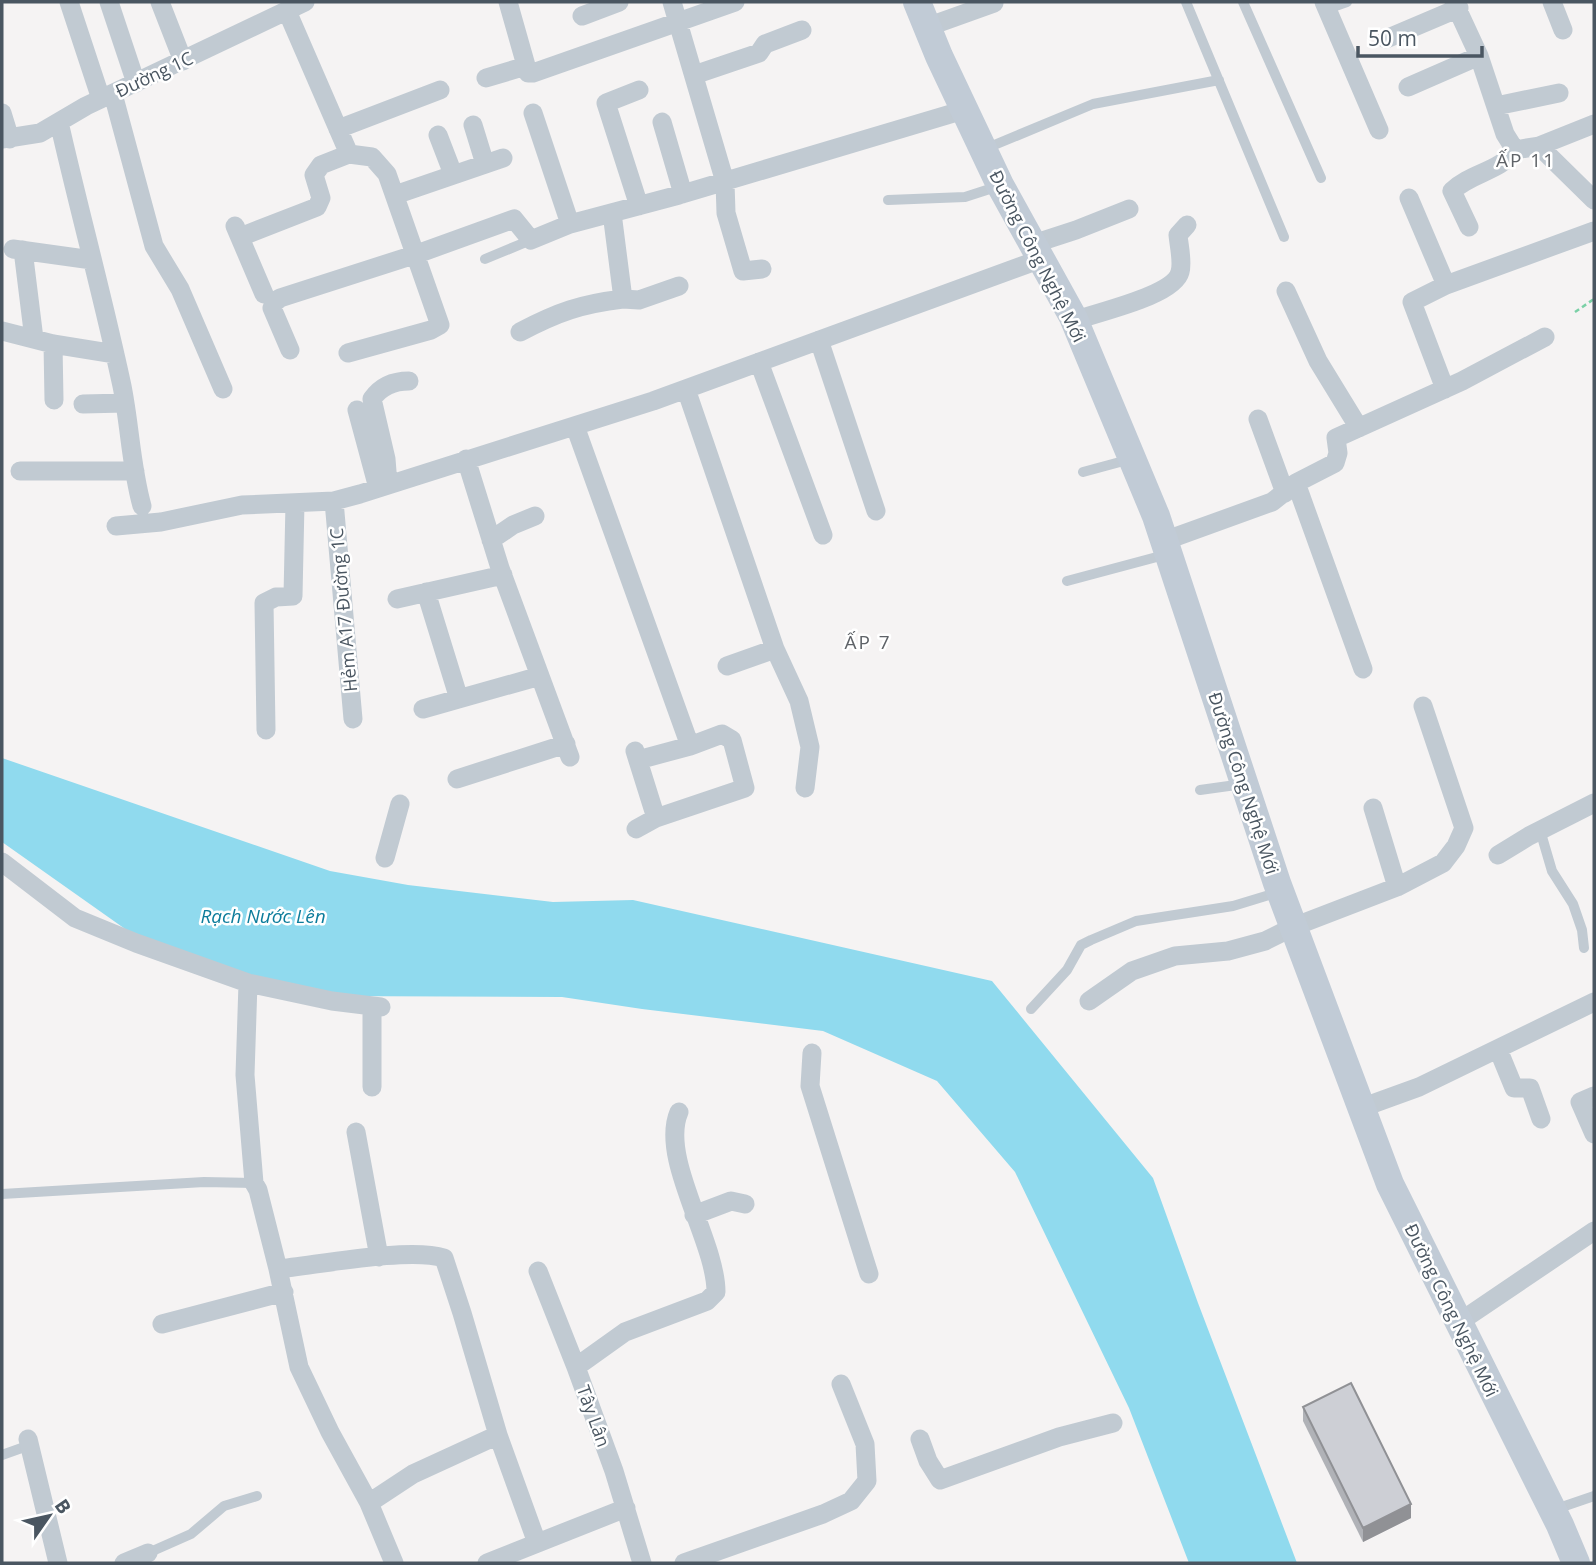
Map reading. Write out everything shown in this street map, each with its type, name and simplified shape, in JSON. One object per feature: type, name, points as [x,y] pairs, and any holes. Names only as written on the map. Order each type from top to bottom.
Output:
[{"type":"street","points":[[69,2],[107,96],[154,246],[180,289],[223,389]]},
{"type":"street","points":[[109,2],[136,83]]},
{"type":"street","points":[[160,2],[183,61]]},
{"type":"street","name":"Đường 1C","points":[[6,139],[40,133],[107,96],[305,2]]},
{"type":"street","points":[[508,2],[528,73],[735,2]]},
{"type":"street","points":[[582,16],[619,2]]},
{"type":"street","points":[[672,2],[725,182],[726,213],[743,271],[762,269]]},
{"type":"street","points":[[1552,2],[1563,30]]},
{"type":"street","points":[[922,15],[994,3]]},
{"type":"street","points":[[1325,5],[1379,130]]},
{"type":"street","points":[[1386,39],[1457,5],[1479,56],[1505,134],[1515,150]]},
{"type":"street","points":[[287,11],[349,154]]},
{"type":"street","name":"Đường Công Nghệ Mới","points":[[922,15],[1000,186],[1074,321],[1132,459],[1166,547],[1293,928],[1390,1184],[1576,1563]]},
{"type":"street","points":[[694,75],[759,53],[765,44],[802,30]]},
{"type":"street","points":[[1408,87],[1479,56]]},
{"type":"street","points":[[486,78],[526,66]]},
{"type":"street","points":[[338,129],[440,90]]},
{"type":"street","points":[[639,90],[606,103],[639,206]]},
{"type":"street","points":[[1496,106],[1559,93]]},
{"type":"street","points":[[290,350],[272,308],[280,298],[417,254],[514,219],[530,240],[570,225],[725,182],[964,110]]},
{"type":"street","points":[[2,113],[6,139]]},
{"type":"street","points":[[533,113],[570,225]]},
{"type":"street","points":[[59,122],[115,354],[125,403],[136,485],[142,506]]},
{"type":"street","points":[[662,122],[683,194]]},
{"type":"street","points":[[1469,228],[1452,191],[1463,180],[1507,162],[1515,150],[1539,146],[1594,124]]},
{"type":"street","points":[[395,195],[494,161],[473,125]]},
{"type":"street","points":[[438,135],[453,174]]},
{"type":"street","points":[[1539,146],[1594,200]]},
{"type":"street","points":[[264,294],[237,231],[317,206],[321,198],[314,175],[321,165],[349,154],[372,158],[387,174],[440,324],[431,330],[348,353]]},
{"type":"street","points":[[1409,198],[1446,285]]},
{"type":"street","points":[[116,526],[161,522],[242,505],[334,500],[575,426],[687,389],[819,340],[1037,252],[1129,209]]},
{"type":"street","points":[[612,213],[623,299]]},
{"type":"street","points":[[1074,321],[1174,284],[1181,271],[1178,234],[1186,225]]},
{"type":"street","points":[[1444,389],[1412,302],[1446,285],[1594,231]]},
{"type":"street","points":[[54,400],[44,341],[18,250],[92,260]]},
{"type":"street","points":[[520,332],[550,316],[586,304],[623,299],[639,300],[679,286]]},
{"type":"street","points":[[1286,291],[1318,360],[1359,428]]},
{"type":"street","points":[[2,331],[115,354]]},
{"type":"street","points":[[1166,547],[1272,502],[1290,488],[1335,463],[1338,453],[1336,438],[1444,389],[1545,337]]},
{"type":"street","points":[[819,340],[876,511]]},
{"type":"street","points":[[759,362],[823,535]]},
{"type":"street","points":[[383,486],[386,459],[372,399],[380,388],[409,380]]},
{"type":"street","points":[[687,389],[775,649],[799,701],[810,747],[805,788]]},
{"type":"street","points":[[83,404],[125,403]]},
{"type":"street","points":[[357,410],[383,486]]},
{"type":"street","points":[[1258,419],[1290,488],[1363,669]]},
{"type":"street","points":[[575,426],[690,746]]},
{"type":"street","points":[[457,779],[568,750],[503,575],[466,459]]},
{"type":"street","points":[[20,471],[135,471]]},
{"type":"street","name":"Hẻm A17 Đường 1C","points":[[334,500],[353,719]]},
{"type":"street","points":[[266,730],[264,603],[276,597],[293,596],[295,503]]},
{"type":"street","points":[[491,540],[513,524],[535,516]]},
{"type":"street","points":[[397,598],[503,575]]},
{"type":"street","points":[[426,592],[459,699]]},
{"type":"street","points":[[727,666],[775,649]]},
{"type":"street","points":[[423,709],[540,676]]},
{"type":"street","points":[[1088,1001],[1132,971],[1175,956],[1228,951],[1265,941],[1397,887],[1443,863],[1456,846],[1464,828],[1423,706]]},
{"type":"street","points":[[636,829],[656,818],[745,788],[732,740],[722,734],[690,746],[637,755],[656,818]]},
{"type":"street","points":[[1498,855],[1594,803]]},
{"type":"street","points":[[385,858],[400,804]]},
{"type":"street","points":[[1373,808],[1397,887]]},
{"type":"street","points":[[2,862],[75,918],[136,943],[248,983],[332,1002],[376,1006],[372,1087]]},
{"type":"street","points":[[248,983],[245,1075],[254,1183],[284,1292],[299,1367],[330,1432],[369,1503],[394,1563]]},
{"type":"street","points":[[1361,1108],[1419,1087],[1594,1002]]},
{"type":"street","points":[[1498,1049],[1514,1088],[1530,1088],[1541,1119]]},
{"type":"street","points":[[812,1053],[810,1086],[869,1274]]},
{"type":"street","points":[[1594,1096],[1580,1102],[1594,1134]]},
{"type":"street","points":[[576,1367],[625,1332],[707,1301],[716,1292],[711,1260],[694,1215],[679,1160],[673,1125],[679,1112]]},
{"type":"street","points":[[356,1132],[379,1257]]},
{"type":"street","points":[[694,1215],[731,1201],[745,1204]]},
{"type":"street","points":[[1458,1322],[1594,1231]]},
{"type":"street","points":[[278,1269],[379,1257],[435,1255],[444,1258],[498,1435],[537,1543]]},
{"type":"street","name":"Tây Lân","points":[[538,1271],[576,1367],[642,1563]]},
{"type":"street","points":[[162,1324],[284,1292]]},
{"type":"street","points":[[684,1563],[851,1501],[867,1481],[865,1444],[841,1384]]},
{"type":"street","points":[[920,1439],[928,1461],[940,1480],[1059,1437],[1113,1423]]},
{"type":"street","points":[[369,1503],[413,1474],[498,1435]]},
{"type":"street","points":[[29,1442],[58,1563]]},
{"type":"street","points":[[487,1563],[625,1508]]},
{"type":"street","points":[[124,1563],[148,1553]]},
{"type":"lane","points":[[1186,2],[1284,237]]},
{"type":"lane","points":[[1243,2],[1321,178]]},
{"type":"lane","points":[[1325,5],[1347,2]]},
{"type":"lane","points":[[983,149],[1093,104],[1219,80]]},
{"type":"lane","points":[[888,200],[965,197],[1000,186]]},
{"type":"lane","points":[[485,259],[530,240]]},
{"type":"lane","points":[[1083,472],[1132,459]]},
{"type":"lane","points":[[1067,581],[1166,547]]},
{"type":"lane","points":[[1200,790],[1244,784]]},
{"type":"lane","points":[[1540,830],[1552,871],[1573,904],[1582,929],[1584,948]]},
{"type":"lane","points":[[1031,1009],[1067,970],[1082,945],[1091,940],[1136,921],[1233,906],[1280,891]]},
{"type":"lane","points":[[2,1194],[204,1182],[254,1183]]},
{"type":"lane","points":[[2,1455],[29,1442]]},
{"type":"lane","points":[[148,1553],[191,1534],[224,1506],[257,1496]]},
{"type":"lane","points":[[1552,1510],[1594,1496]]},
{"type":"path","points":[[1575,312],[1594,299]]},
{"type":"water","name":"Rạch Nước Lên","points":[[2,758],[330,871],[408,885],[553,902],[633,900],[992,981],[1153,1178],[1297,1563],[1189,1563],[1129,1408],[1015,1172],[937,1081],[823,1031],[562,997],[326,996],[242,977],[128,931],[2,842]]},
{"type":"building","points":[[1351,1383],[1411,1504],[1363,1528],[1303,1407]]},
{"type":"district","name":"ẤP 11","points":[[1526,160]]},
{"type":"district","name":"ẤP 7","points":[[868,642]]}]
